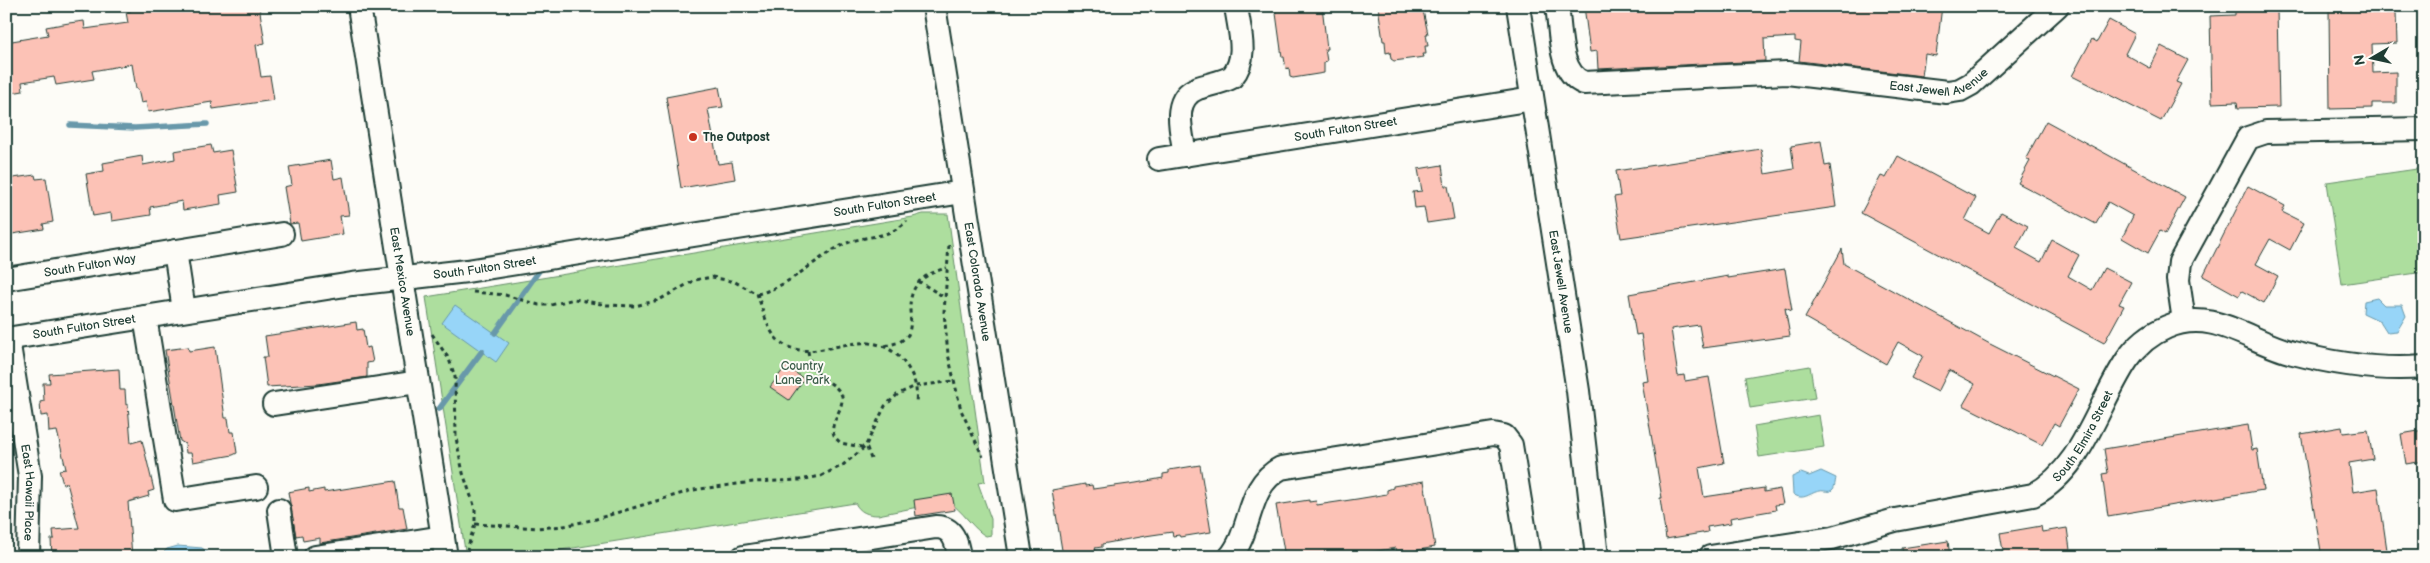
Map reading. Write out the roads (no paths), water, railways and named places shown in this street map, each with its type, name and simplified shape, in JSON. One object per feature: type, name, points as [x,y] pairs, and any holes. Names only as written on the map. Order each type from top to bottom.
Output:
[{"type":"street","name":"East Mexico Avenue","points":[[359,6],[445,547]]},
{"type":"street","name":"East Colorado Avenue","points":[[934,6],[1021,557]]},
{"type":"street","points":[[1185,155],[1180,116],[1182,100],[1188,93],[1196,89],[1232,78],[1241,61],[1242,51],[1236,6]]},
{"type":"street","name":"East Jewell Avenue","points":[[1518,6],[1578,392],[1597,557]]},
{"type":"street","name":"East Jewell Avenue","points":[[1557,6],[1568,66],[1573,78],[1584,83],[1785,74],[1937,91],[1960,90],[1977,79],[2057,6]]},
{"type":"street","name":"South Fulton Street","points":[[1159,159],[1532,98]]},
{"type":"street","points":[[2184,321],[2178,280],[2180,262],[2248,138],[2266,132],[2424,130]]},
{"type":"street","name":"South Fulton Street","points":[[7,339],[184,310],[467,271],[963,192]]},
{"type":"street","name":"South Fulton Way","points":[[6,279],[282,234]]},
{"type":"street","points":[[175,251],[184,310]]},
{"type":"street","points":[[145,317],[175,500],[256,487]]},
{"type":"street","name":"South Elmira Street","points":[[1710,557],[1832,538],[1895,520],[2023,498],[2040,491],[2060,476],[2068,465],[2135,348],[2159,330],[2184,321],[2217,323],[2285,350],[2341,364],[2382,368],[2424,367]]},
{"type":"street","name":"East Hawaii Place","points":[[7,339],[30,476],[28,557]]},
{"type":"street","points":[[274,404],[418,382]]},
{"type":"street","points":[[1230,557],[1238,543],[1260,488],[1270,476],[1281,468],[1493,434],[1504,436],[1511,445],[1529,557]]},
{"type":"street","points":[[279,510],[286,557]]},
{"type":"street","points":[[743,557],[936,526],[943,527],[952,533],[959,557]]},
{"type":"street","points":[[315,557],[445,547]]},
{"type":"water","points":[[2377,298],[2384,305],[2402,305],[2406,316],[2397,331],[2387,332],[2380,321],[2363,313],[2364,301]]},
{"type":"water","points":[[455,305],[509,343],[496,362],[442,323]]},
{"type":"water","points":[[1821,471],[1836,478],[1832,490],[1816,492],[1804,497],[1793,494],[1792,477],[1801,473],[1809,476]]},
{"type":"water","points":[[178,546],[202,548],[214,557],[159,557],[167,549]]},
{"type":"waterway","points":[[70,125],[135,128],[207,124]]},
{"type":"waterway","points":[[495,333],[539,271]]},
{"type":"waterway","points":[[439,409],[482,351]]},
{"type":"place","name":"The Outpost","points":[[693,137]]},
{"type":"park label","name":"Country Lane Park","points":[[802,373]]}]
